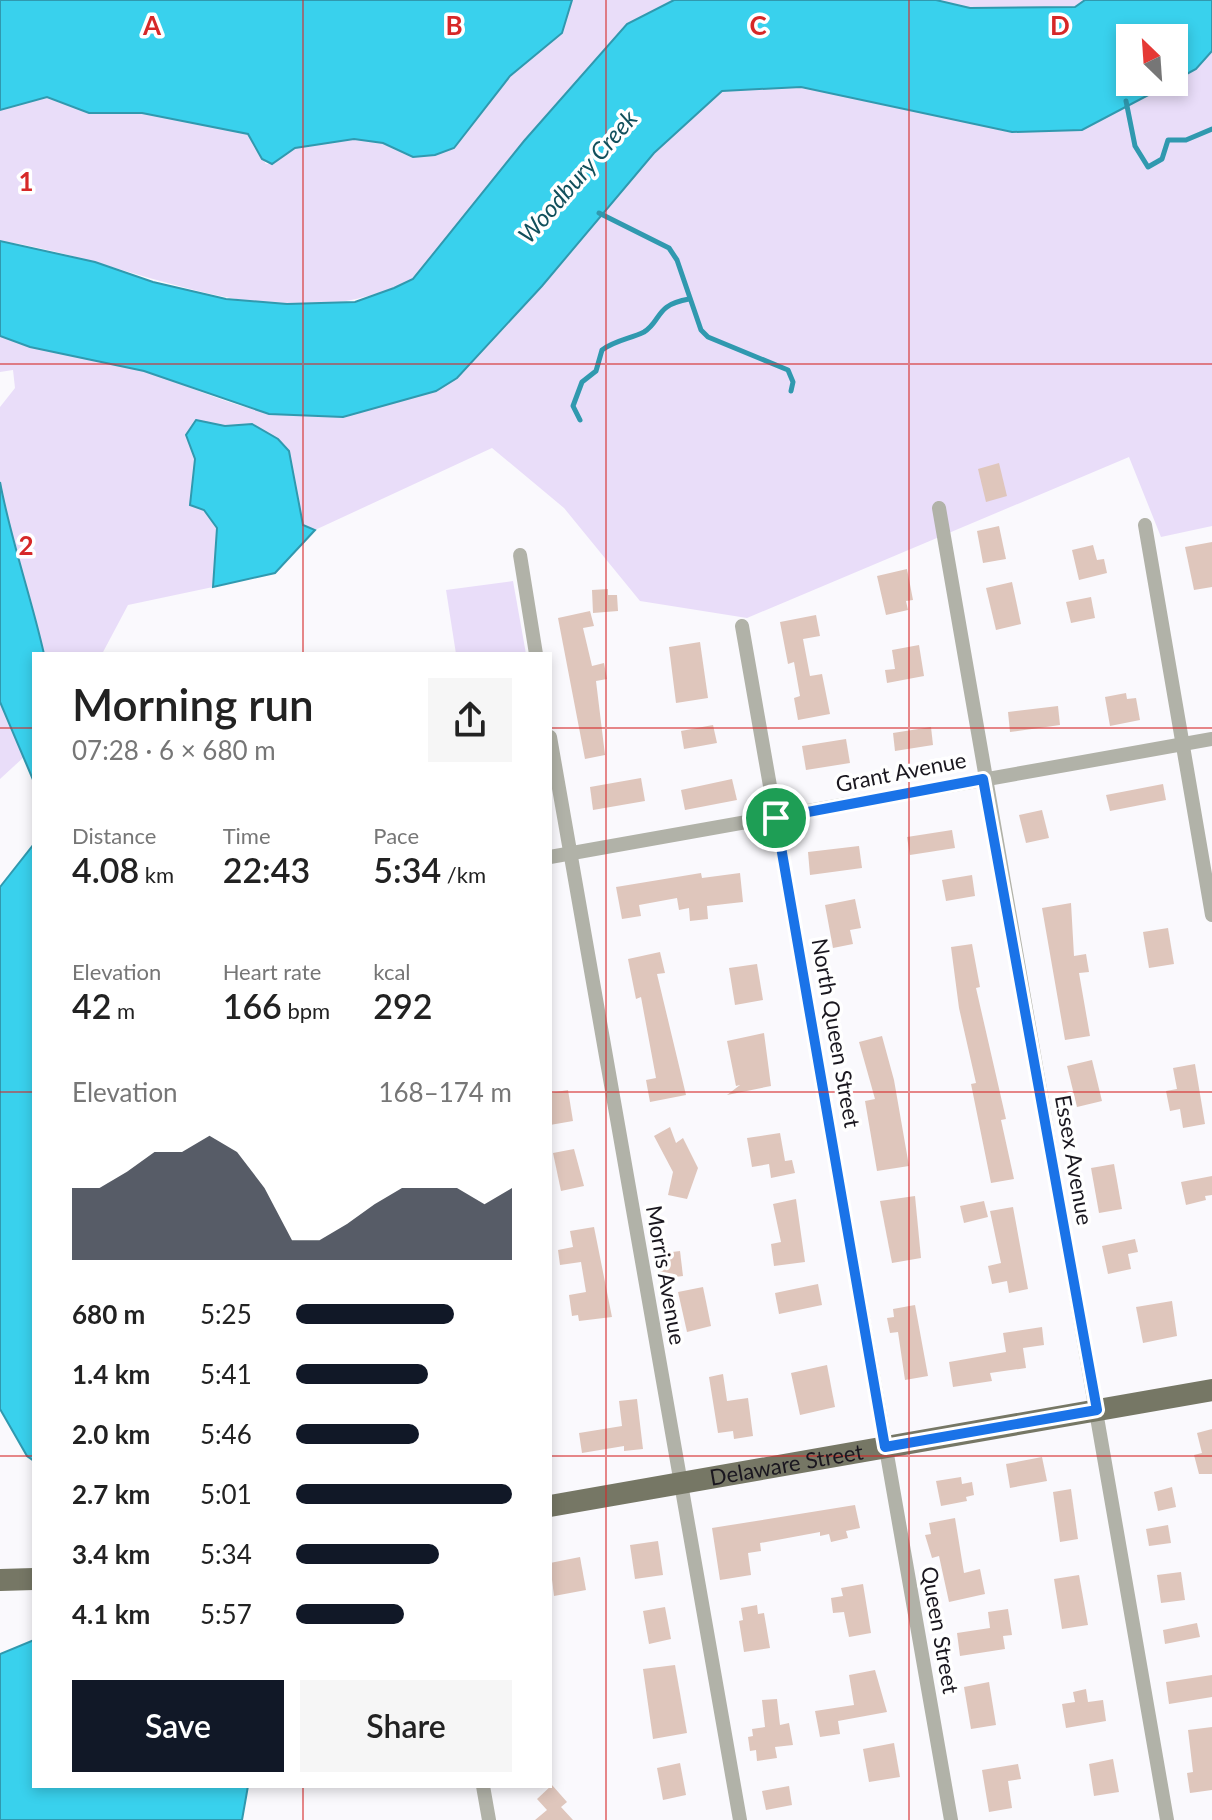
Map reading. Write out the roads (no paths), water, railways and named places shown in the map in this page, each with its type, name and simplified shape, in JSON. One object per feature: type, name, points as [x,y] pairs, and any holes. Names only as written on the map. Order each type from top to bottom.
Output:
[{"type":"main road","name":"Delaware Street","points":[[552,1506],[1212,1390]]},
{"type":"main road","points":[[0,1580],[32,1579]]},
{"type":"street","name":"Essex Avenue","points":[[939,508],[983,779],[1097,1410],[1167,1820]]},
{"type":"street","points":[[1145,525],[1212,915]]},
{"type":"street","points":[[520,555],[536,652]]},
{"type":"street","name":"North Queen Street","points":[[742,626],[885,1447]]},
{"type":"street","name":"Grant Avenue","points":[[552,857],[1212,739]]},
{"type":"street","name":"Morris Avenue","points":[[552,749],[740,1820]]},
{"type":"street","name":"Queen Street","points":[[885,1447],[951,1820]]},
{"type":"street","points":[[483,1788],[489,1820]]},
{"type":"water","points":[[0,0],[572,0],[562,33],[510,76],[454,148],[435,155],[413,157],[383,143],[354,139],[295,148],[272,164],[262,159],[248,134],[142,113],[89,113],[47,97],[0,110]]},
{"type":"water","name":"Woodbury Creek","points":[[674,0],[936,0],[970,8],[1075,7],[1085,0],[1212,0],[1212,51],[1188,73],[1188,24],[1116,24],[1116,96],[1146,96],[1082,130],[1012,132],[801,87],[722,91],[654,153],[542,286],[457,378],[436,391],[343,417],[269,414],[144,371],[30,347],[0,336],[0,241],[95,262],[153,282],[226,299],[287,304],[355,302],[413,279],[524,141],[627,24]]},
{"type":"water","points":[[196,420],[225,426],[252,424],[278,439],[289,451],[303,525],[315,530],[275,573],[213,587],[217,528],[204,510],[190,505],[195,459],[186,435]]},
{"type":"water","points":[[0,482],[43,652],[32,652],[32,777],[0,702]]},
{"type":"water","points":[[32,847],[32,1460],[0,1409],[0,887]]},
{"type":"water","points":[[32,1641],[32,1788],[248,1788],[242,1820],[0,1820],[0,1654]]},
{"type":"waterway","points":[[1126,101],[1135,146],[1148,167],[1162,159],[1168,140],[1186,140],[1212,129]]},
{"type":"waterway","points":[[599,213],[669,248],[677,260],[701,330],[708,337],[788,370],[793,382],[791,391]]},
{"type":"waterway","points":[[580,420],[573,406],[582,382],[596,371],[602,350],[644,332],[664,309],[689,299]]}]
